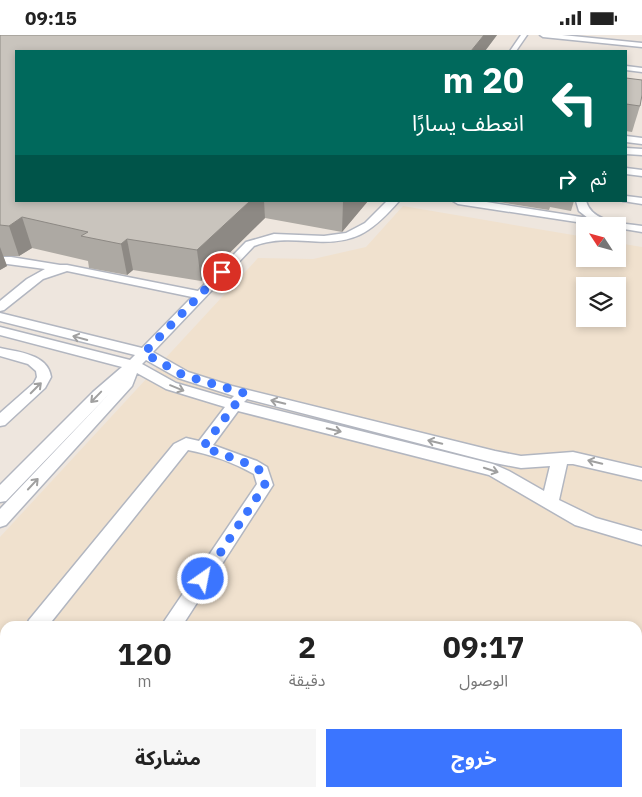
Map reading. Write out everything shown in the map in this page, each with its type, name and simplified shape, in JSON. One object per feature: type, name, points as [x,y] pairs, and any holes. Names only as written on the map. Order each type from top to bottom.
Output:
[{"type":"lane","points":[[514,50],[524,35]]},
{"type":"lane","points":[[543,35],[642,45]]},
{"type":"lane","points":[[627,68],[642,70]]},
{"type":"lane","points":[[627,139],[642,141]]},
{"type":"lane","points":[[627,151],[642,153]]},
{"type":"lane","points":[[627,171],[642,173]]},
{"type":"lane","points":[[627,199],[642,201]]},
{"type":"lane","points":[[0,496],[98,395],[133,365],[255,241],[272,237],[320,240],[349,236],[370,226],[393,202]]},
{"type":"lane","points":[[465,202],[576,219]]},
{"type":"lane","points":[[580,202],[583,209],[594,217]]},
{"type":"lane","points":[[626,226],[642,229]]},
{"type":"lane","points":[[0,260],[11,260],[59,269]]},
{"type":"lane","points":[[0,307],[40,276],[66,268],[200,295]]},
{"type":"lane","points":[[0,317],[144,353],[183,375],[239,399],[493,470],[526,486],[574,517],[642,539]]},
{"type":"lane","points":[[0,331],[133,365],[171,386],[192,394],[239,399],[508,460],[535,462],[560,459],[587,460],[642,474]]},
{"type":"lane","points":[[0,352],[42,366],[45,372],[40,385],[0,421]]},
{"type":"lane","points":[[0,520],[127,383],[133,365]]},
{"type":"lane","points":[[203,447],[239,399]]},
{"type":"lane","points":[[40,621],[180,447],[186,445],[203,447],[251,465],[261,471],[265,485],[175,621]]},
{"type":"lane","points":[[550,503],[560,459]]},
{"type":"shaded area","points":[[403,206],[576,235],[576,267],[626,267],[626,244],[642,247],[642,621],[0,621],[0,537],[258,258],[313,259],[366,247]]},
{"type":"building","points":[[0,35],[484,35],[472,50],[15,50],[15,202],[249,202],[197,250],[127,239],[121,244],[81,236],[88,232],[22,217],[9,226],[0,225]]},
{"type":"building","points":[[627,78],[642,80],[640,106],[627,104]]},
{"type":"route","points":[[203,579],[265,485],[261,471],[251,465],[203,447],[244,393],[183,375],[144,353],[222,272]]}]
